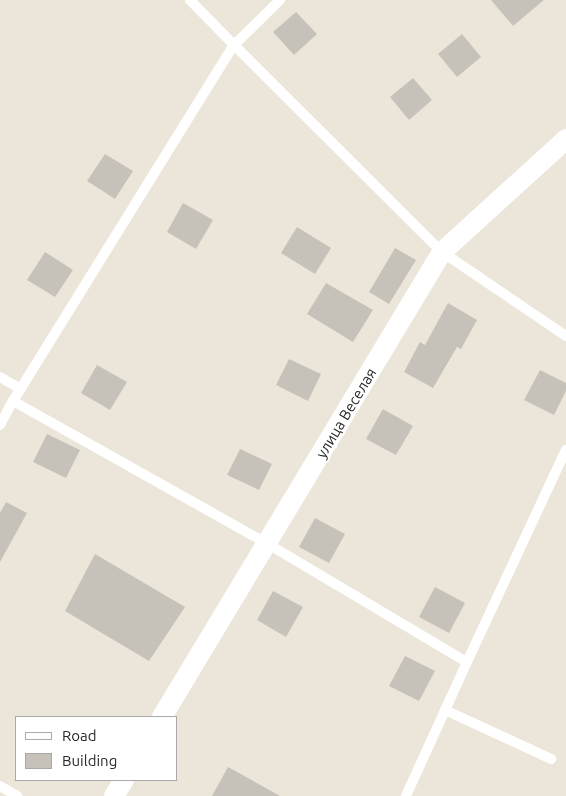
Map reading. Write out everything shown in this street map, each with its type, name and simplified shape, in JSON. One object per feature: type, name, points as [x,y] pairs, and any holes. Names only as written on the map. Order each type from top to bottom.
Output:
[{"type":"street","name":"улица Веселая","points":[[163,716],[268,544],[442,252],[566,139]]},
{"type":"street","points":[[114,796],[123,781]]},
{"type":"lane","points":[[190,0],[442,252],[566,336]]},
{"type":"lane","points":[[0,425],[13,401],[234,45],[280,0]]},
{"type":"lane","points":[[0,377],[21,389]]},
{"type":"lane","points":[[13,401],[268,544],[467,662]]},
{"type":"lane","points":[[406,796],[566,450]]},
{"type":"lane","points":[[445,710],[551,759]]},
{"type":"lane","points":[[0,786],[17,796]]},
{"type":"building","points":[[491,0],[544,0],[513,26]]},
{"type":"building","points":[[296,12],[317,34],[294,55],[273,32]]},
{"type":"building","points":[[462,34],[481,57],[457,77],[438,54]]},
{"type":"building","points":[[413,78],[432,100],[409,120],[390,97]]},
{"type":"building","points":[[105,154],[133,171],[115,199],[87,181]]},
{"type":"building","points":[[183,203],[213,220],[196,249],[167,232]]},
{"type":"building","points":[[297,227],[331,248],[315,274],[281,253]]},
{"type":"building","points":[[395,248],[416,260],[389,304],[369,292]]},
{"type":"building","points":[[45,252],[73,270],[55,297],[27,280]]},
{"type":"building","points":[[326,283],[373,310],[353,342],[307,314]]},
{"type":"building","points":[[448,303],[477,320],[461,349],[457,347],[433,388],[404,372],[420,342],[425,345]]},
{"type":"building","points":[[289,359],[321,374],[308,401],[276,385]]},
{"type":"building","points":[[97,365],[127,382],[110,410],[81,393]]},
{"type":"building","points":[[540,370],[566,383],[566,391],[554,415],[524,400]]},
{"type":"building","points":[[383,409],[413,426],[396,455],[366,439]]},
{"type":"building","points":[[47,434],[80,450],[66,478],[33,462]]},
{"type":"building","points":[[240,449],[272,464],[259,490],[227,475]]},
{"type":"building","points":[[6,502],[27,513],[0,562],[0,513]]},
{"type":"building","points":[[315,518],[345,534],[329,563],[299,547]]},
{"type":"building","points":[[95,554],[185,607],[149,661],[65,611]]},
{"type":"building","points":[[435,587],[465,603],[449,633],[419,617]]},
{"type":"building","points":[[273,591],[303,607],[286,637],[257,620]]},
{"type":"building","points":[[405,656],[435,671],[419,701],[389,686]]},
{"type":"building","points":[[228,767],[280,796],[212,796]]}]
